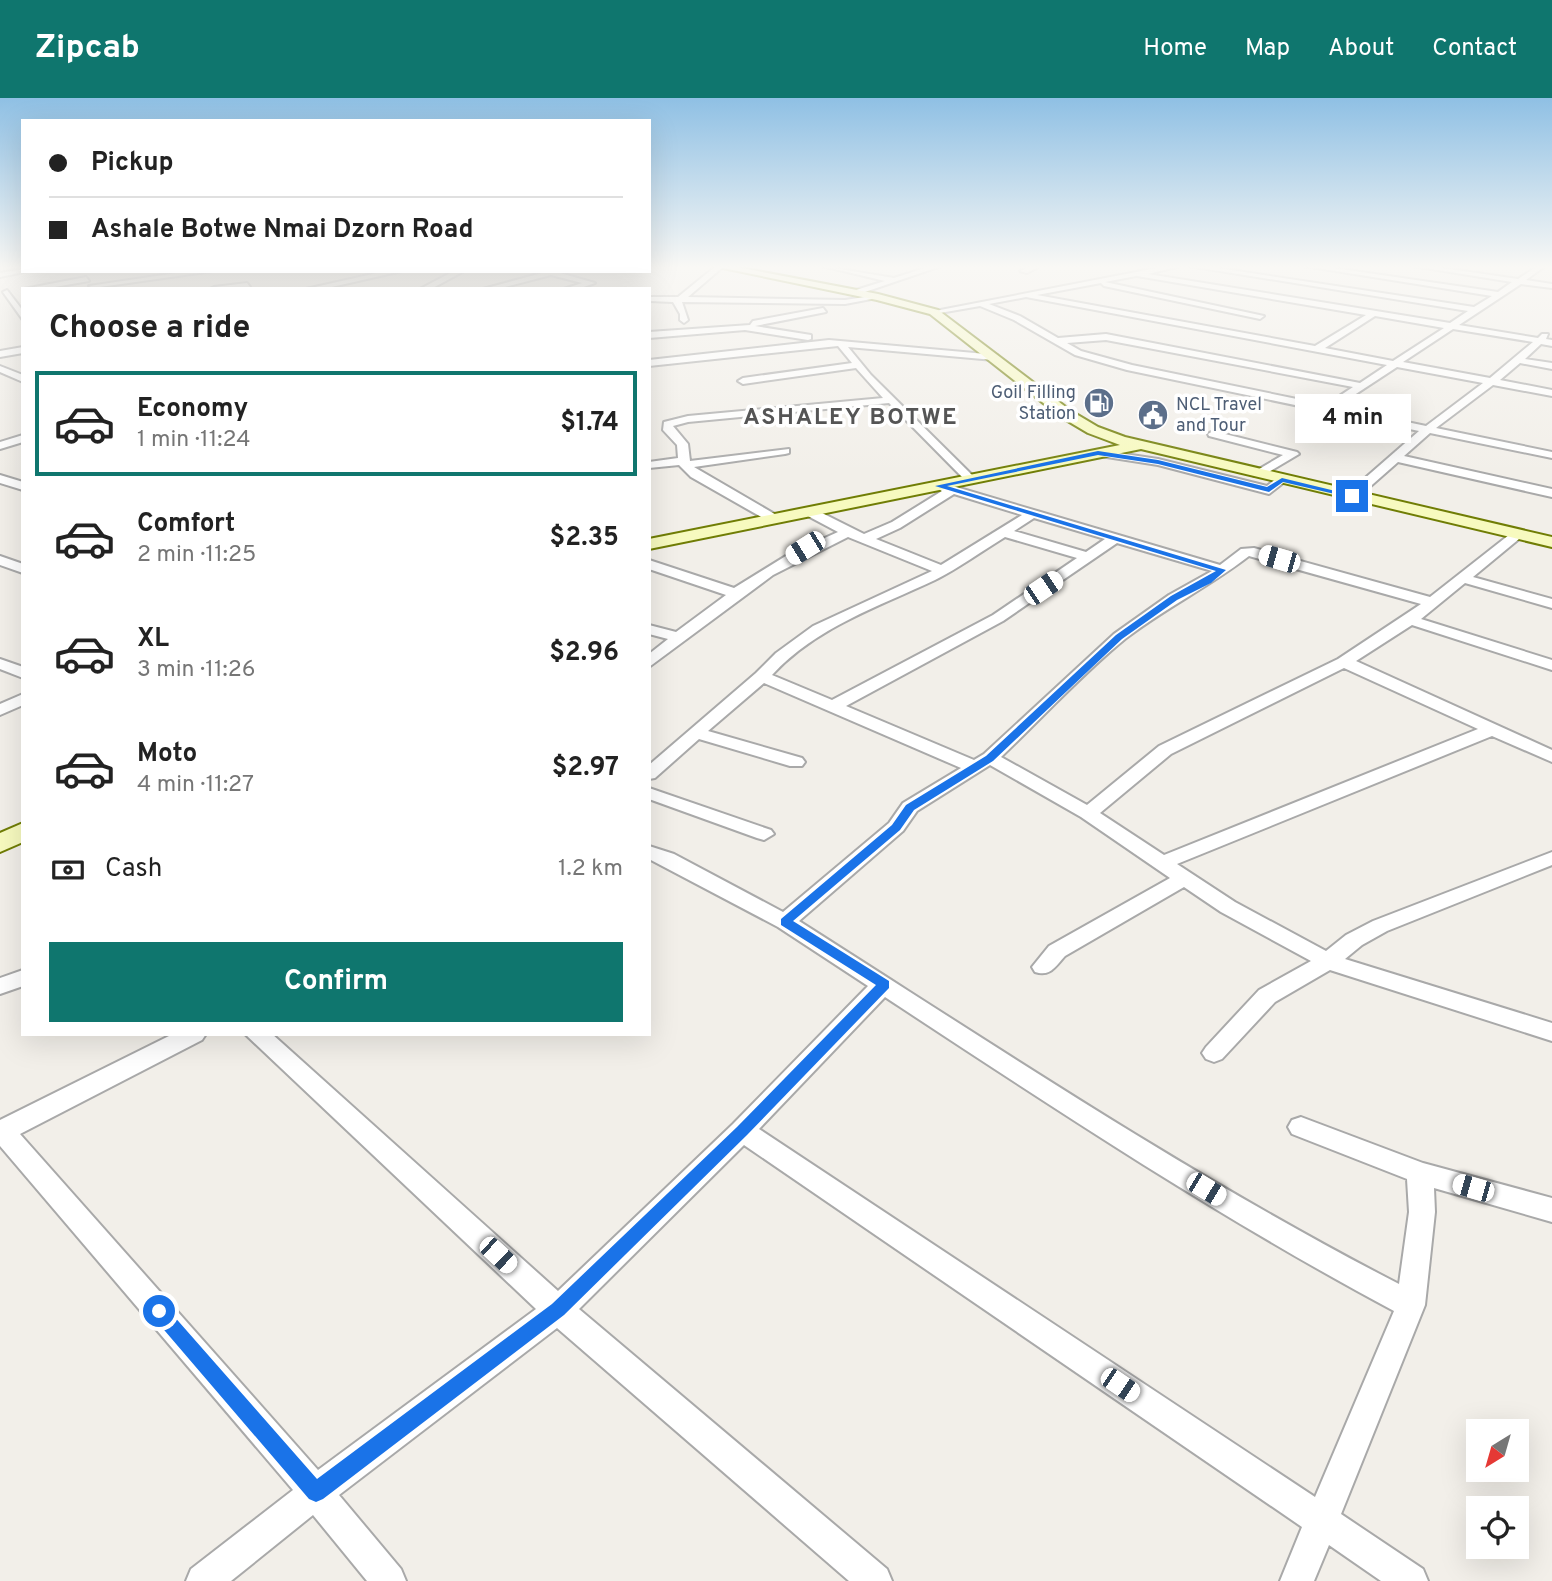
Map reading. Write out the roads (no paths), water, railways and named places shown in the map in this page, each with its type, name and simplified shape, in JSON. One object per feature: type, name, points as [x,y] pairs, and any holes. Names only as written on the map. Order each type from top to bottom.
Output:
[{"type":"main road","points":[[965,335],[1066,414],[1100,433],[1137,446],[1552,542]]},
{"type":"main road","points":[[651,544],[946,488],[971,480],[1137,446]]},
{"type":"main road","points":[[0,844],[21,832]]},
{"type":"street","points":[[792,335],[835,343],[994,357]]},
{"type":"street","points":[[1044,335],[1078,353],[1129,368],[1547,454],[1552,442]]},
{"type":"street","points":[[1219,342],[1229,335]]},
{"type":"street","points":[[1254,335],[1552,393]]},
{"type":"street","points":[[1317,349],[1339,335]]},
{"type":"street","points":[[1327,409],[1438,335]]},
{"type":"street","points":[[1502,335],[1552,344]]},
{"type":"street","points":[[1352,496],[1429,429],[1547,335]]},
{"type":"street","points":[[1053,341],[1106,337],[1362,386]]},
{"type":"street","points":[[651,363],[835,343],[971,480]]},
{"type":"street","points":[[1196,354],[1207,348]]},
{"type":"street","points":[[0,354],[21,350]]},
{"type":"street","points":[[1518,360],[1552,366]]},
{"type":"street","points":[[743,381],[858,365]]},
{"type":"street","points":[[0,369],[21,378]]},
{"type":"street","points":[[774,519],[695,475],[685,463],[682,444],[668,430],[668,424],[676,421],[891,400]]},
{"type":"street","points":[[1213,434],[1293,454],[1258,474]]},
{"type":"street","points":[[3,443],[21,438]]},
{"type":"street","points":[[651,465],[785,451]]},
{"type":"street","points":[[1098,453],[1158,462],[1269,490],[1282,480]]},
{"type":"street","points":[[1396,458],[1552,493]]},
{"type":"street","points":[[0,479],[21,485]]},
{"type":"street","points":[[864,539],[896,525],[946,488],[1222,570]]},
{"type":"street","points":[[810,512],[848,532],[942,570]]},
{"type":"street","points":[[651,773],[762,676],[781,656],[818,629],[942,570],[1032,514]]},
{"type":"street","points":[[651,660],[735,593],[805,548],[848,532]]},
{"type":"street","points":[[1003,532],[1088,557]]},
{"type":"street","points":[[1088,813],[1165,750],[1344,662],[1410,620],[1519,534]]},
{"type":"street","points":[[833,706],[998,618],[1114,539]]},
{"type":"street","points":[[785,922],[896,827],[910,807],[982,763],[1119,637],[1174,598],[1208,581],[1246,552],[1430,602]]},
{"type":"street","points":[[0,560],[21,568]]},
{"type":"street","points":[[651,565],[735,593]]},
{"type":"street","points":[[1463,578],[1552,604]]},
{"type":"street","points":[[1410,620],[1552,665]]},
{"type":"street","points":[[651,630],[679,638]]},
{"type":"street","points":[[1344,662],[1552,757]]},
{"type":"street","points":[[0,664],[21,672]]},
{"type":"street","points":[[762,676],[982,763],[1088,813],[1228,907],[1328,961],[1552,1032]]},
{"type":"street","points":[[0,709],[21,700]]},
{"type":"street","points":[[1161,863],[1494,729]]},
{"type":"street","points":[[696,733],[796,762]]},
{"type":"street","points":[[651,794],[764,834]]},
{"type":"street","points":[[651,853],[667,858],[785,922],[1135,1147],[1312,1253],[1411,1305]]},
{"type":"street","points":[[1214,1053],[1267,996],[1328,961],[1354,940],[1380,926],[1552,858]]},
{"type":"street","points":[[1043,967],[1057,951],[1185,878]]},
{"type":"street","points":[[0,986],[21,979]]},
{"type":"street","points":[[203,1581],[316,1492],[558,1310],[742,1131],[884,985]]},
{"type":"street","points":[[190,1036],[1,1132],[316,1492],[388,1581]]},
{"type":"street","points":[[259,1036],[558,1310],[876,1581]]},
{"type":"street","points":[[1301,1127],[1420,1173],[1552,1210]]},
{"type":"street","points":[[742,1131],[1411,1581]]},
{"type":"street","points":[[1297,1581],[1411,1305],[1422,1212],[1420,1173]]},
{"type":"place","name":"Goil Filling Station","points":[[1099,403]]},
{"type":"place","name":"NCL Travel and Tour","points":[[1153,415]]},
{"type":"district","name":"ASHALEY BOTWE","points":[[851,418]]}]
